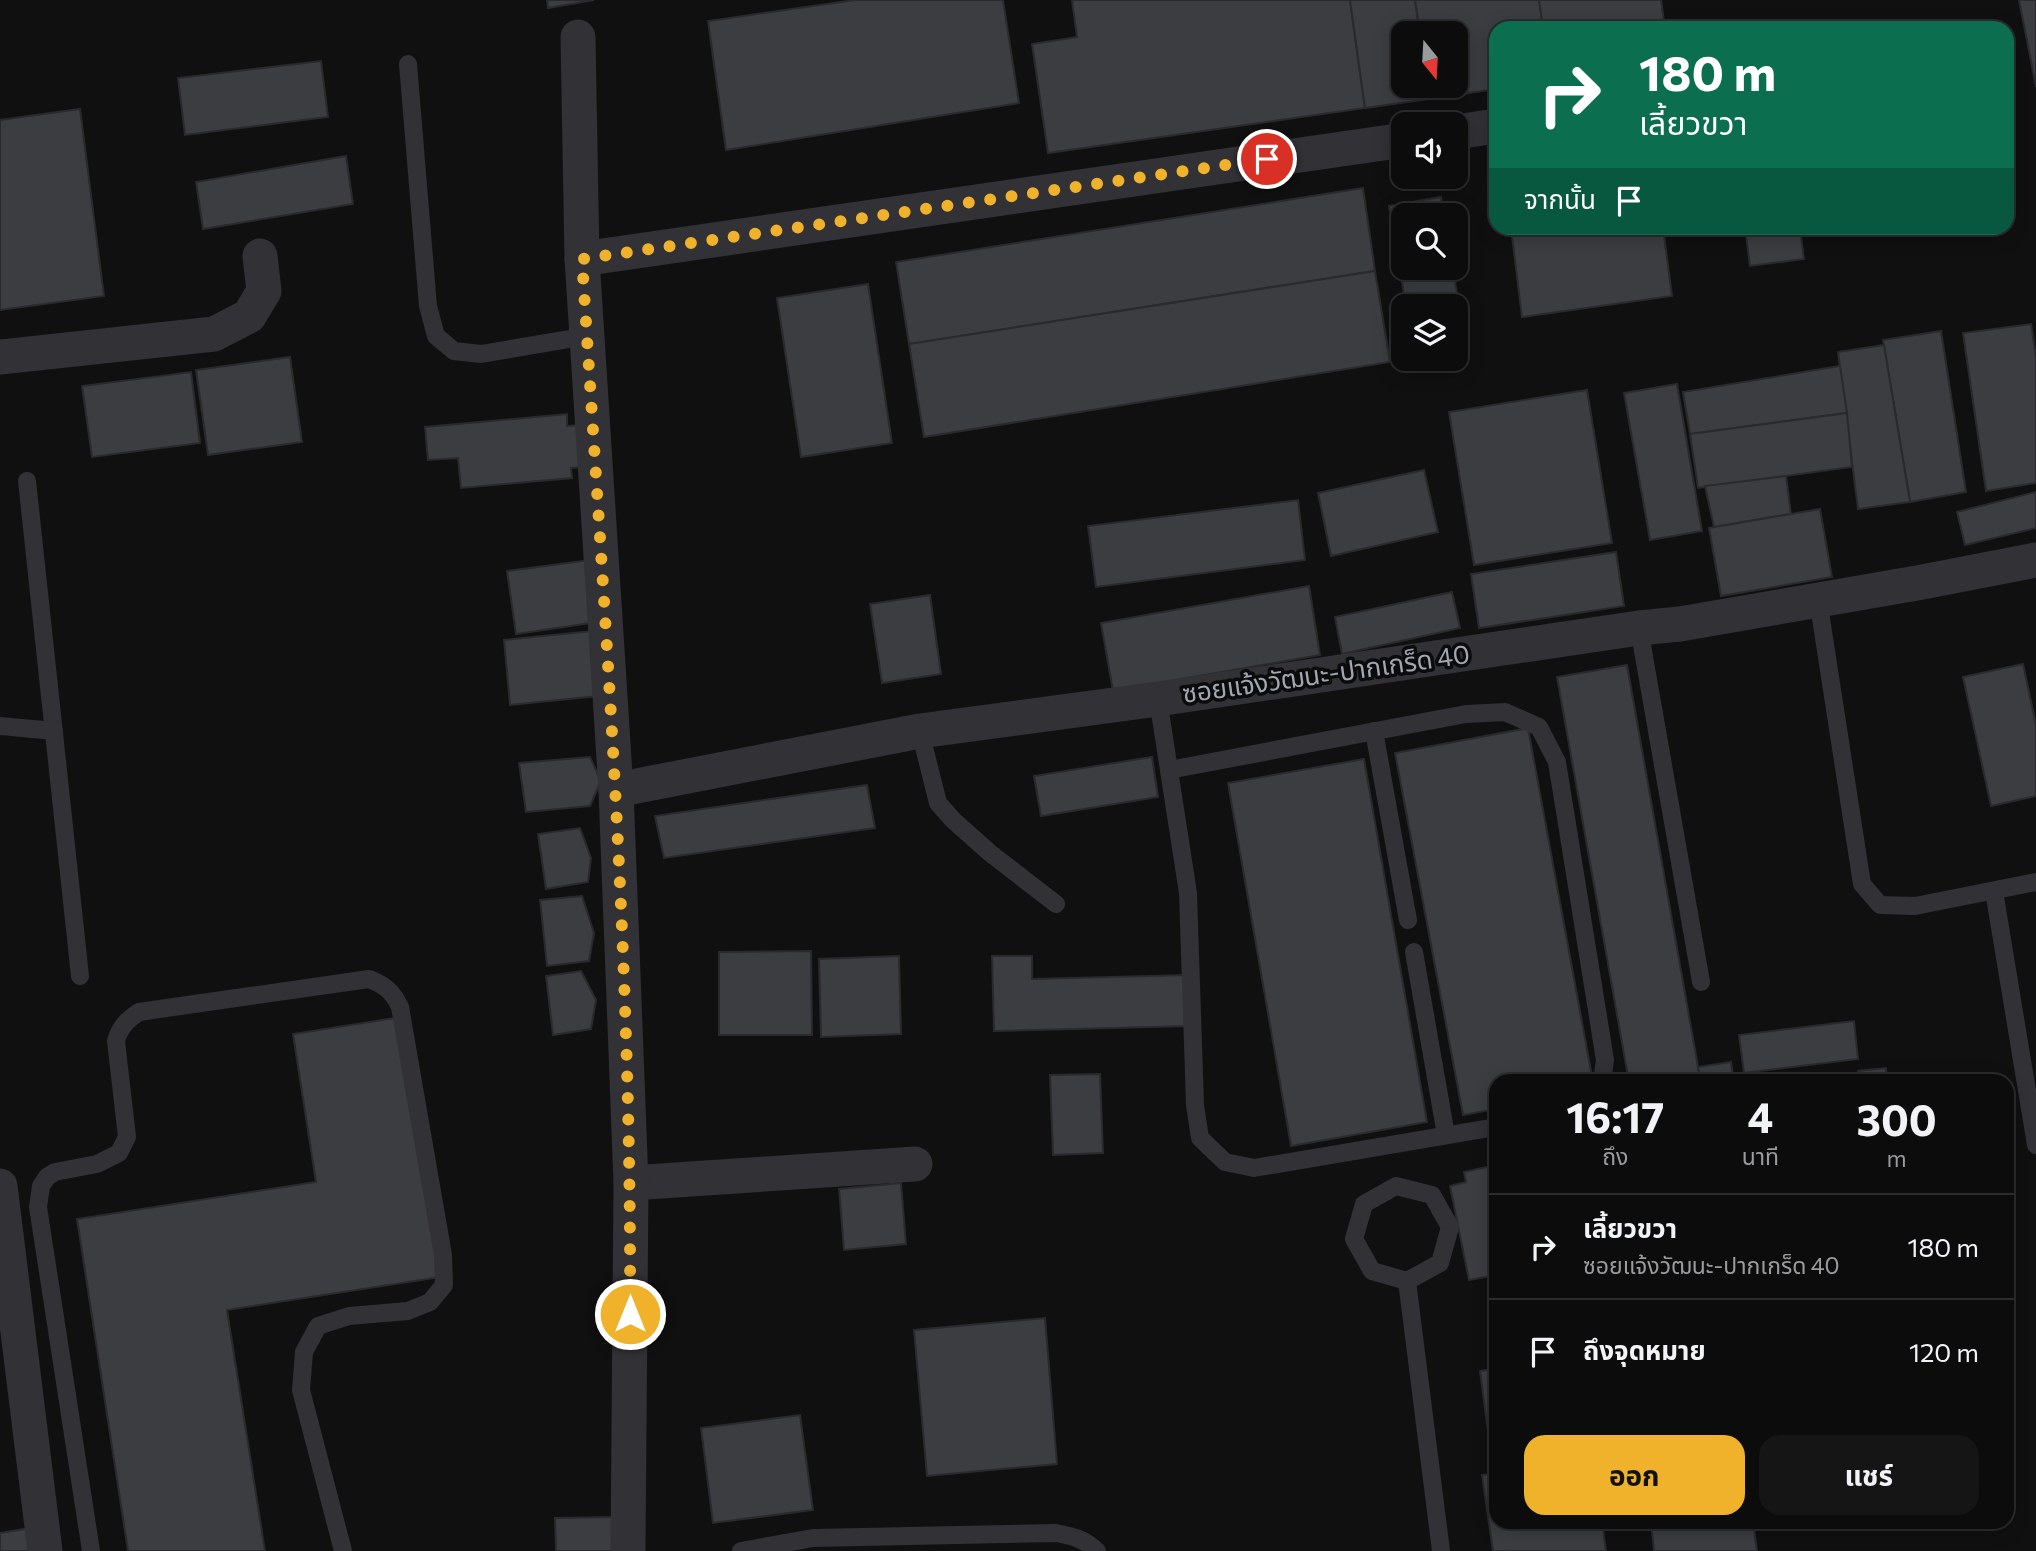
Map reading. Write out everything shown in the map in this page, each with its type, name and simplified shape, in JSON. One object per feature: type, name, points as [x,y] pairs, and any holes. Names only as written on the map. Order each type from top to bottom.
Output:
[{"type":"street","points":[[578,37],[582,259],[616,790],[631,1183],[628,1551]]},
{"type":"street","points":[[1468,130],[1489,127]]},
{"type":"street","points":[[582,259],[1391,141]]},
{"type":"street","points":[[0,357],[214,334],[249,316],[264,291],[260,256]]},
{"type":"street","name":"ซอยแจ้งวัฒนะ-ปากเกร็ด 40","points":[[616,790],[920,731],[1680,624],[2036,560]]},
{"type":"street","points":[[631,1183],[915,1164]]},
{"type":"street","points":[[0,1186],[45,1551]]},
{"type":"lane","points":[[408,64],[428,306],[436,336],[454,351],[481,354],[587,336]]},
{"type":"lane","points":[[27,481],[80,976]]},
{"type":"lane","points":[[1818,599],[1862,884],[1881,905],[1915,906],[2036,883]]},
{"type":"lane","points":[[1639,628],[1701,982]]},
{"type":"lane","points":[[1158,699],[1188,893],[1195,1105],[1200,1138],[1225,1162],[1254,1168],[1489,1128]]},
{"type":"lane","points":[[1169,770],[1466,714],[1505,712],[1539,727],[1557,762],[1605,1060],[1603,1074]]},
{"type":"lane","points":[[0,726],[54,731]]},
{"type":"lane","points":[[920,731],[938,803],[981,845],[1056,904]]},
{"type":"lane","points":[[1374,732],[1408,920]]},
{"type":"lane","points":[[1994,891],[2036,1145]]},
{"type":"lane","points":[[1414,952],[1446,1135]]},
{"type":"lane","points":[[91,1551],[38,1207],[41,1186],[47,1177],[55,1172],[97,1164],[118,1153],[127,1138],[116,1041],[119,1030],[139,1012],[369,979],[389,990],[400,1007],[443,1255],[444,1285],[430,1302],[408,1311],[349,1316],[318,1326],[304,1352],[301,1390],[343,1551]]},
{"type":"lane","points":[[1396,1186],[1432,1195],[1450,1227],[1440,1263],[1407,1281],[1372,1271],[1354,1239],[1364,1203],[1396,1186]]},
{"type":"lane","points":[[1407,1281],[1441,1551]]},
{"type":"lane","points":[[741,1551],[813,1538],[1056,1533],[1087,1542],[1097,1551]]},
{"type":"building","points":[[547,0],[594,0],[548,8]]},
{"type":"building","points":[[855,0],[1003,0],[1019,103],[726,150],[708,21]]},
{"type":"building","points":[[1072,0],[1350,0],[1365,108],[1048,153],[1032,44],[1077,37]]},
{"type":"building","points":[[1350,0],[1415,0],[1418,21],[1391,21],[1391,98],[1429,99],[1365,108]]},
{"type":"building","points":[[1415,0],[1539,0],[1542,21],[1489,21],[1489,90],[1468,93],[1468,21],[1418,21]]},
{"type":"building","points":[[1539,0],[1661,0],[1664,21],[1542,21]]},
{"type":"building","points":[[2019,0],[2036,0],[2036,87]]},
{"type":"building","points":[[321,61],[328,117],[185,135],[178,78]]},
{"type":"building","points":[[80,109],[104,296],[0,310],[0,120]]},
{"type":"building","points":[[346,156],[353,204],[203,229],[196,182]]},
{"type":"building","points":[[1363,188],[1375,271],[909,344],[896,262]]},
{"type":"building","points":[[1441,197],[1442,203],[1406,203]]},
{"type":"building","points":[[1512,235],[1664,235],[1672,296],[1522,317]]},
{"type":"building","points":[[1746,235],[1801,235],[1804,259],[1750,266]]},
{"type":"building","points":[[1375,271],[1390,362],[924,437],[909,344]]},
{"type":"building","points":[[1402,280],[1455,280],[1457,294],[1404,294]]},
{"type":"building","points":[[868,284],[892,443],[801,457],[777,298]]},
{"type":"building","points":[[2031,324],[2036,357],[2036,483],[1986,491],[1963,333]]},
{"type":"building","points":[[1941,331],[1966,492],[1910,502],[1883,340]]},
{"type":"building","points":[[1884,345],[1910,502],[1858,509],[1838,352]]},
{"type":"building","points":[[290,357],[302,442],[208,455],[196,370]]},
{"type":"building","points":[[1840,366],[1847,413],[1690,434],[1683,392]]},
{"type":"building","points":[[191,372],[200,443],[92,457],[82,386]]},
{"type":"building","points":[[1677,384],[1702,531],[1650,540],[1624,393]]},
{"type":"building","points":[[1587,390],[1612,543],[1474,565],[1449,412]]},
{"type":"building","points":[[1847,413],[1852,467],[1698,488],[1690,434]]},
{"type":"building","points":[[567,414],[567,426],[579,425],[583,467],[571,468],[572,478],[461,488],[458,458],[428,460],[425,427]]},
{"type":"building","points":[[1424,470],[1438,532],[1331,556],[1318,493]]},
{"type":"building","points":[[1786,476],[1791,514],[1714,527],[1705,486]]},
{"type":"building","points":[[2036,492],[2036,528],[1965,545],[1957,512]]},
{"type":"building","points":[[1298,500],[1305,560],[1096,587],[1088,526]]},
{"type":"building","points":[[1820,509],[1832,577],[1721,596],[1709,528]]},
{"type":"building","points":[[1616,552],[1624,606],[1479,628],[1471,574]]},
{"type":"building","points":[[590,560],[598,622],[516,634],[507,571]]},
{"type":"building","points":[[1309,586],[1320,655],[1113,691],[1101,623]]},
{"type":"building","points":[[1452,592],[1460,628],[1342,654],[1335,617]]},
{"type":"building","points":[[930,595],[941,674],[882,683],[870,604]]},
{"type":"building","points":[[592,631],[598,696],[510,705],[504,640]]},
{"type":"building","points":[[2023,664],[2036,725],[2036,796],[1991,806],[1963,677]]},
{"type":"building","points":[[1627,665],[1700,1074],[1628,1074],[1557,677]]},
{"type":"building","points":[[1528,728],[1592,1074],[1489,1074],[1489,1110],[1463,1115],[1395,753]]},
{"type":"building","points":[[590,757],[601,781],[590,806],[526,812],[519,763]]},
{"type":"building","points":[[1152,757],[1158,797],[1041,816],[1034,776]]},
{"type":"building","points":[[1364,759],[1427,1122],[1291,1146],[1228,783]]},
{"type":"building","points":[[867,785],[875,828],[664,858],[655,816]]},
{"type":"building","points":[[580,828],[591,858],[588,882],[546,889],[538,834]]},
{"type":"building","points":[[582,896],[594,933],[589,961],[547,966],[540,900]]},
{"type":"building","points":[[811,951],[812,1035],[719,1035],[719,952]]},
{"type":"building","points":[[899,956],[901,1034],[821,1037],[819,959]]},
{"type":"building","points":[[992,956],[1032,956],[1032,979],[1188,975],[1190,1026],[994,1031]]},
{"type":"building","points":[[581,971],[596,1000],[591,1029],[553,1035],[546,976]]},
{"type":"building","points":[[401,1017],[441,1277],[227,1310],[265,1551],[128,1551],[77,1219],[316,1182],[293,1034]]},
{"type":"building","points":[[1854,1021],[1858,1059],[1744,1073],[1739,1035]]},
{"type":"building","points":[[1731,1062],[1733,1074],[1699,1074],[1698,1067]]},
{"type":"building","points":[[1886,1068],[1886,1074],[1858,1074],[1858,1071]]},
{"type":"building","points":[[1100,1074],[1103,1153],[1053,1155],[1050,1075]]},
{"type":"building","points":[[1489,1167],[1489,1276],[1469,1280],[1450,1186],[1466,1182],[1464,1172]]},
{"type":"building","points":[[901,1183],[906,1244],[844,1250],[839,1189]]},
{"type":"building","points":[[1045,1318],[1057,1464],[927,1476],[914,1330]]},
{"type":"building","points":[[1489,1369],[1489,1439],[1480,1371]]},
{"type":"building","points":[[800,1415],[813,1510],[713,1523],[701,1428]]},
{"type":"building","points":[[1489,1474],[1489,1523],[1482,1475]]},
{"type":"building","points":[[612,1517],[612,1551],[556,1551],[555,1518]]},
{"type":"building","points":[[30,1528],[34,1551],[0,1551],[0,1533]]},
{"type":"building","points":[[1490,1529],[1603,1529],[1606,1551],[1493,1551]]},
{"type":"building","points":[[1652,1529],[1754,1529],[1757,1551],[1654,1551]]},
{"type":"route","points":[[630,1314],[631,1183],[616,790],[582,259],[1267,159]]}]
